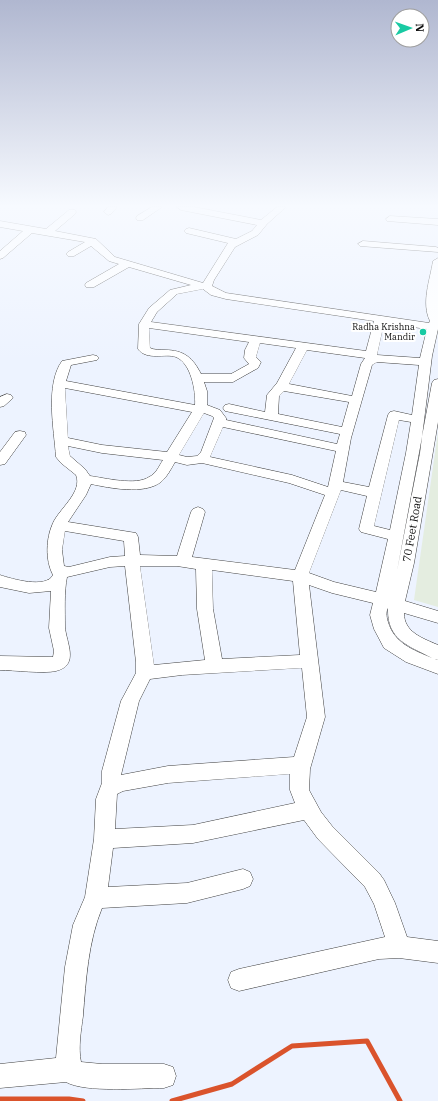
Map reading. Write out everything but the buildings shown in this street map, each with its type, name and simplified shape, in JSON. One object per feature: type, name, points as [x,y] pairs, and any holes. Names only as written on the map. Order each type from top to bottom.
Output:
[{"type":"street","points":[[110,258],[206,285],[214,292],[247,299],[380,318],[436,322]]},
{"type":"street","points":[[206,285],[222,258]]},
{"type":"street","points":[[436,258],[432,304],[433,316],[436,322]]},
{"type":"street","points":[[90,285],[127,264]]},
{"type":"street","points":[[84,479],[125,484],[151,482],[161,474],[180,439],[200,408],[201,400],[197,378],[187,361],[182,356],[154,353],[144,349],[144,324],[152,310],[170,294],[178,290],[206,285]]},
{"type":"street","points":[[380,318],[370,358],[347,432],[334,489],[300,576],[316,717],[314,732],[302,764],[299,777],[300,790],[307,810],[328,835],[378,887],[399,947]]},
{"type":"street","name":"70 Feet Road","points":[[436,322],[425,362],[418,420],[396,536],[389,602],[397,617],[400,630],[404,635],[438,653]]},
{"type":"street","points":[[144,324],[303,346],[370,358],[425,362]]},
{"type":"street","points":[[197,378],[233,378],[254,366],[256,364],[250,358],[250,355],[256,339]]},
{"type":"street","points":[[271,417],[273,394],[277,392],[282,385],[303,346]]},
{"type":"street","points":[[0,663],[54,665],[61,660],[62,651],[57,628],[60,575],[55,561],[56,541],[59,525],[83,488],[84,479],[80,472],[66,461],[63,456],[59,409],[60,383],[66,363],[93,358]]},
{"type":"street","points":[[60,383],[156,402],[200,408],[218,415],[219,422],[207,452],[202,459]]},
{"type":"street","name":"70 Feet Road","points":[[389,602],[406,564],[438,383]]},
{"type":"street","points":[[282,385],[286,388],[356,400]]},
{"type":"street","points":[[229,408],[347,432]]},
{"type":"street","points":[[396,536],[366,529],[394,415],[418,420]]},
{"type":"street","points":[[219,422],[343,449]]},
{"type":"street","points":[[0,460],[20,435]]},
{"type":"street","points":[[62,441],[102,449],[192,461],[202,459],[334,489],[375,493]]},
{"type":"street","points":[[184,562],[198,512]]},
{"type":"street","points":[[59,525],[131,537],[133,550],[132,561],[145,662],[145,673],[130,701],[114,759],[111,787],[107,793],[104,839],[96,898],[84,925],[76,967],[68,1060],[70,1069],[76,1074],[164,1076]]},
{"type":"street","points":[[0,581],[32,587],[50,585],[60,575],[110,562],[160,560],[300,576],[332,587],[438,617]]},
{"type":"street","points":[[204,564],[205,609],[215,666]]},
{"type":"street","points":[[389,602],[378,615],[382,629],[390,643],[412,657],[438,667]]},
{"type":"street","points":[[145,673],[182,668],[310,661]]},
{"type":"street","points":[[111,787],[125,782],[178,774],[302,764]]},
{"type":"street","points":[[104,839],[193,834],[307,810]]},
{"type":"street","points":[[96,898],[187,893],[242,879]]},
{"type":"street","points":[[239,980],[379,948],[399,947],[438,952]]},
{"type":"street","points":[[0,1076],[70,1069]]},
{"type":"shaded area","points":[[438,432],[438,607],[414,600]]},
{"type":"waterway","points":[[172,1101],[232,1084],[292,1046],[367,1041],[400,1101]]},
{"type":"waterway","points":[[0,1099],[69,1099],[83,1101]]},
{"type":"place","name":"Radha Krishna Mandir","points":[[423,332]]}]
